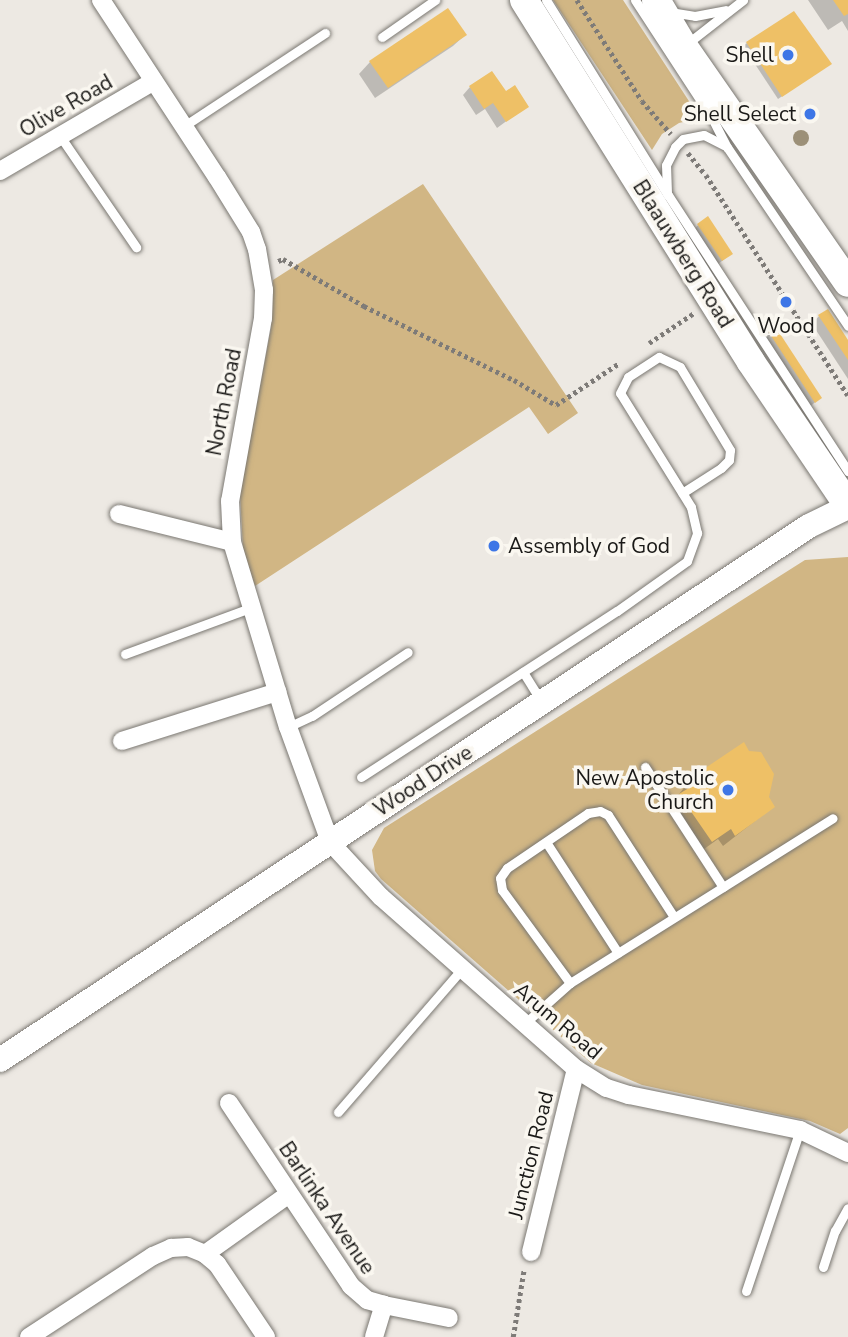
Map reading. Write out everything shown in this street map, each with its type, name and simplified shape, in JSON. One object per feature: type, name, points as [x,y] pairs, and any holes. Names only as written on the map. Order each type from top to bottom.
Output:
[{"type":"main road","name":"Blaauwberg Road","points":[[524,0],[751,362],[848,506]]},
{"type":"main road","points":[[659,5],[684,47],[848,283]]},
{"type":"street","name":"North Road","points":[[101,0],[251,232],[262,269],[263,318],[230,501],[232,542],[288,727],[330,842]]},
{"type":"street","name":"Olive Road","points":[[0,171],[154,81]]},
{"type":"street","name":"Wood Drive","points":[[0,1060],[809,526],[848,506]]},
{"type":"street","points":[[119,514],[232,542]]},
{"type":"street","points":[[122,741],[277,692]]},
{"type":"street","name":"Arum Road","points":[[330,842],[363,880],[462,969],[576,1069],[607,1088],[629,1095],[800,1130],[848,1153]]},
{"type":"street","name":"Junction Road","points":[[531,1252],[576,1069]]},
{"type":"street","name":"Barlinka Avenue","points":[[229,1103],[351,1286],[367,1300],[449,1318]]},
{"type":"street","points":[[205,1254],[289,1194]]},
{"type":"street","points":[[29,1337],[153,1256],[171,1248],[188,1247],[205,1254],[217,1264],[267,1337]]},
{"type":"street","points":[[374,1337],[384,1305]]},
{"type":"lane","points":[[382,37],[435,0]]},
{"type":"lane","points":[[546,0],[668,195],[848,471]]},
{"type":"lane","points":[[635,0],[712,118],[727,147],[848,326]]},
{"type":"lane","points":[[684,47],[743,0]]},
{"type":"lane","points":[[659,5],[695,16],[730,8]]},
{"type":"lane","points":[[184,126],[325,33]]},
{"type":"lane","points":[[668,195],[666,165],[678,143],[693,135],[704,135],[715,138],[727,147]]},
{"type":"lane","points":[[60,136],[136,247]]},
{"type":"lane","points":[[361,777],[688,561],[697,533],[691,507],[682,493],[620,393],[624,381],[654,358],[667,358],[680,367],[730,450],[727,463],[682,493]]},
{"type":"lane","points":[[125,654],[250,608]]},
{"type":"lane","points":[[288,727],[312,716],[408,652]]},
{"type":"lane","points":[[523,672],[542,703]]},
{"type":"lane","points":[[645,767],[723,887]]},
{"type":"lane","points":[[570,983],[500,884],[507,868],[588,813],[594,810],[604,813],[674,917]]},
{"type":"lane","points":[[524,1024],[570,983],[833,818]]},
{"type":"lane","points":[[546,842],[618,953]]},
{"type":"lane","points":[[338,1112],[462,969]]},
{"type":"lane","points":[[746,1291],[800,1130]]},
{"type":"lane","points":[[823,1267],[835,1231],[848,1208]]},
{"type":"path","points":[[577,0],[642,101],[706,175],[848,395]]},
{"type":"path","points":[[262,269],[283,259],[364,306],[514,380],[556,405],[570,396]]},
{"type":"path","points":[[513,1337],[525,1267],[531,1252]]},
{"type":"shaded area","points":[[553,0],[623,0],[700,118],[679,123],[662,134],[652,150]]},
{"type":"shaded area","points":[[423,184],[578,413],[548,434],[529,407],[255,586],[243,549],[240,494],[271,328],[273,280]]},
{"type":"shaded area","points":[[848,557],[848,1128],[840,1134],[810,1121],[642,1085],[591,1063],[381,879],[375,871],[372,850],[384,828],[805,560]]},
{"type":"building","points":[[833,0],[848,0],[848,14],[844,16]]},
{"type":"building","points":[[448,8],[467,35],[388,88],[369,61]]},
{"type":"building","points":[[794,11],[832,64],[782,97],[746,42]]},
{"type":"building","points":[[492,71],[506,91],[515,85],[529,107],[506,122],[493,103],[484,109],[469,86]]},
{"type":"building","points":[[708,216],[733,254],[722,261],[697,224]]},
{"type":"building","points":[[828,309],[848,340],[848,360],[818,315]]},
{"type":"building","points":[[771,320],[822,398],[815,403],[764,325]]},
{"type":"building","name":"New Apostolic Church","points":[[744,742],[749,751],[761,752],[774,774],[769,797],[775,807],[735,836],[731,829],[712,842],[679,794],[692,786],[689,779]]},
{"type":"place","name":"Shell","points":[[788,55]]},
{"type":"place","name":"Shell Select","points":[[810,114]]},
{"type":"place","name":"Wood","points":[[786,302]]},
{"type":"place","name":"Assembly of God","points":[[494,546]]},
{"type":"place","name":"New Apostolic Church","points":[[728,790]]}]
